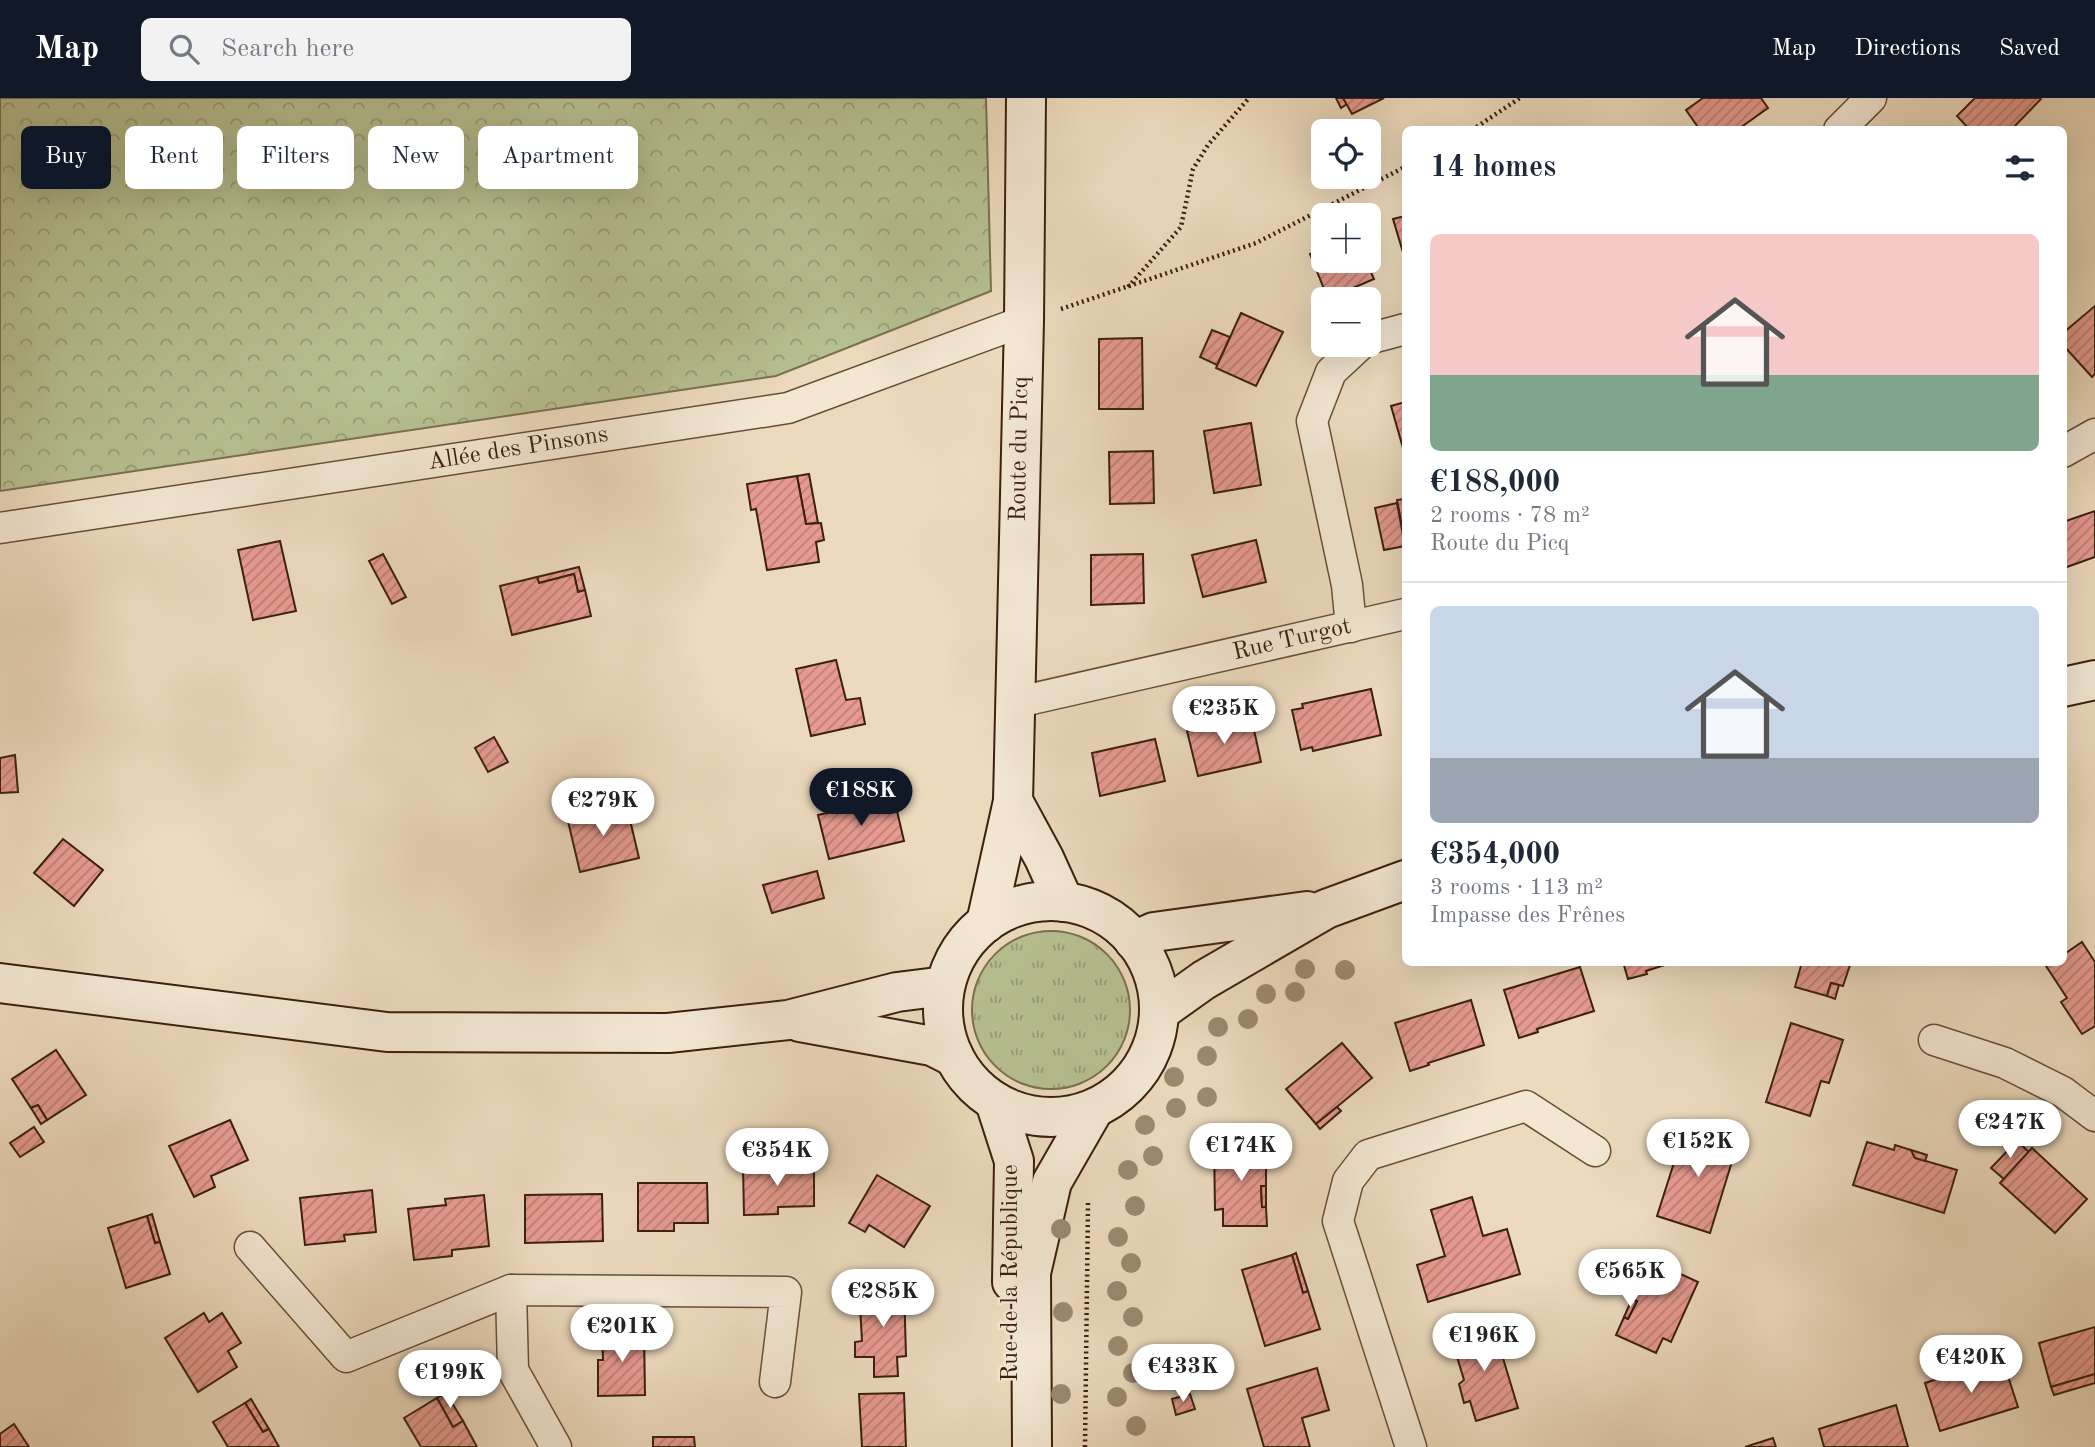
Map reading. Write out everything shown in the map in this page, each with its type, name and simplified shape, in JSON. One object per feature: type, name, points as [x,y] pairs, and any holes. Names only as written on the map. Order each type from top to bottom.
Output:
[{"type":"main road","name":"Route du Picq","points":[[986,923],[1013,801],[1024,321],[1026,98]]},
{"type":"main road","points":[[2067,686],[2095,680]]},
{"type":"main road","name":"Route du Picq","points":[[1013,801],[1064,902]]},
{"type":"main road","points":[[1159,1012],[1204,980],[1326,909],[1402,881]]},
{"type":"main road","points":[[1036,902],[1064,902],[1090,909],[1114,922],[1135,941],[1148,963],[1156,987],[1159,1012],[1154,1042],[1141,1070],[1120,1093],[1094,1109],[1061,1117],[1026,1115],[995,1102],[971,1082],[954,1057],[943,1022],[945,986],[953,962],[967,940],[986,923],[1010,909],[1036,902]]},
{"type":"main road","points":[[1135,941],[1154,932],[1326,909]]},
{"type":"main road","points":[[0,983],[387,1032],[668,1033],[788,1020],[897,992],[945,986]]},
{"type":"main road","points":[[788,1020],[932,1046],[954,1057]]},
{"type":"main road","name":"Rue de la République","points":[[995,1102],[1014,1161],[1010,1447]]},
{"type":"main road","name":"Rue de la République","points":[[1032,1447],[1031,1273],[1052,1182],[1094,1109]]},
{"type":"street","points":[[1843,126],[1871,98]]},
{"type":"street","name":"Allée des Pinsons","points":[[0,527],[788,408],[1024,321]]},
{"type":"street","points":[[1381,335],[1402,330]]},
{"type":"street","points":[[1347,357],[1331,372],[1312,421],[1347,585],[1351,627]]},
{"type":"street","points":[[2067,450],[2095,434]]},
{"type":"street","name":"Rue Turgot","points":[[1014,703],[1402,615]]},
{"type":"street","points":[[1934,1040],[2005,1063],[2063,1092],[2095,1116]]},
{"type":"street","points":[[1411,1447],[1338,1221],[1348,1181],[1368,1155],[1526,1106],[1595,1151]]},
{"type":"street","points":[[250,1247],[346,1357],[511,1290],[786,1292],[775,1382]]},
{"type":"street","points":[[511,1290],[513,1370],[556,1447]]},
{"type":"path","points":[[1128,287],[1181,227],[1193,169],[1208,145],[1248,98]]},
{"type":"path","points":[[1478,126],[1520,98]]},
{"type":"path","points":[[1024,321],[1256,243],[1402,169]]},
{"type":"path","points":[[1085,1447],[1088,1197]]},
{"type":"green space","points":[[0,98],[986,98],[991,291],[776,376],[0,491]]},
{"type":"green space","points":[[1051,931],[1081,937],[1107,954],[1124,980],[1130,1010],[1124,1040],[1107,1066],[1081,1083],[1051,1089],[1021,1083],[995,1066],[978,1040],[972,1010],[978,980],[995,954],[1021,937]]},
{"type":"building","points":[[1336,98],[1343,98],[1347,104],[1341,108]]},
{"type":"building","points":[[1343,98],[1384,98],[1352,114]]},
{"type":"building","points":[[1703,98],[1761,98],[1768,108],[1743,126],[1697,126],[1686,110]]},
{"type":"building","points":[[1975,98],[2041,99],[2015,126],[1966,126],[1957,116]]},
{"type":"building","points":[[1402,217],[1402,249],[1393,219]]},
{"type":"building","points":[[1318,273],[1371,273],[1374,279],[1356,287],[1323,287]]},
{"type":"building","points":[[2095,306],[2095,374],[2092,377],[2067,349],[2067,330]]},
{"type":"building","points":[[1241,313],[1283,332],[1256,386],[1216,368]]},
{"type":"building","points":[[1212,330],[1230,337],[1217,365],[1200,357]]},
{"type":"building","points":[[1142,338],[1143,409],[1099,409],[1099,339]]},
{"type":"building","points":[[1402,403],[1402,444],[1391,406]]},
{"type":"building","points":[[1251,423],[1261,485],[1214,493],[1204,431]]},
{"type":"building","points":[[1153,451],[1154,503],[1110,504],[1109,452]]},
{"type":"building","points":[[809,474],[818,523],[806,524],[797,476]]},
{"type":"building","points":[[797,476],[806,524],[821,523],[824,540],[816,542],[819,562],[767,570],[756,509],[751,510],[747,484]]},
{"type":"building","points":[[1402,499],[1402,526],[1397,500]]},
{"type":"building","points":[[1397,503],[1402,547],[1384,550],[1375,508]]},
{"type":"building","points":[[2095,511],[2095,557],[2067,567],[2067,521]]},
{"type":"building","points":[[1256,540],[1266,582],[1203,597],[1192,555]]},
{"type":"building","points":[[280,541],[296,611],[253,620],[238,550]]},
{"type":"building","points":[[383,554],[406,597],[392,604],[369,561]]},
{"type":"building","points":[[1143,554],[1144,603],[1091,605],[1091,555]]},
{"type":"building","points":[[579,567],[585,590],[578,592],[574,574],[539,583],[537,577]]},
{"type":"building","points":[[574,574],[578,592],[585,590],[591,616],[512,635],[500,586],[537,577],[539,583]]},
{"type":"building","points":[[836,660],[846,700],[860,698],[865,724],[811,736],[796,669]]},
{"type":"building","points":[[1371,689],[1381,735],[1313,751],[1312,747],[1301,750],[1292,710],[1303,708],[1302,704]]},
{"type":"building","points":[[1251,716],[1261,762],[1198,776],[1187,731]]},
{"type":"building","points":[[494,737],[508,762],[488,772],[475,748]]},
{"type":"building","points":[[1155,739],[1165,781],[1100,796],[1092,753]]},
{"type":"building","points":[[15,755],[18,792],[0,793],[0,758]]},
{"type":"building","points":[[894,798],[904,841],[829,859],[818,815]]},
{"type":"building","points":[[626,803],[639,858],[580,872],[567,817]]},
{"type":"building","points":[[63,839],[103,870],[74,906],[34,873]]},
{"type":"building","points":[[817,871],[824,898],[772,913],[763,885]]},
{"type":"building","points":[[2082,942],[2095,962],[2095,1026],[2082,1034],[2061,1002],[2067,998],[2046,966],[2067,966],[2067,952]]},
{"type":"building","points":[[1624,966],[1662,966],[1646,971],[1647,974],[1628,979]]},
{"type":"building","points":[[1801,966],[1850,966],[1843,986],[1831,983],[1827,996],[1795,987]]},
{"type":"building","points":[[1580,967],[1594,1011],[1537,1029],[1538,1032],[1519,1038],[1504,990]]},
{"type":"building","points":[[1831,983],[1839,985],[1835,999],[1827,996]]},
{"type":"building","points":[[1471,1000],[1484,1045],[1410,1071],[1395,1023]]},
{"type":"building","points":[[1791,1023],[1843,1040],[1829,1083],[1821,1081],[1810,1116],[1766,1102]]},
{"type":"building","points":[[1342,1043],[1372,1078],[1316,1124],[1286,1089]]},
{"type":"building","points":[[56,1050],[86,1095],[47,1120],[38,1105],[31,1108],[12,1079]]},
{"type":"building","points":[[38,1105],[47,1120],[41,1124],[31,1108]]},
{"type":"building","points":[[1337,1107],[1341,1111],[1320,1129],[1316,1124]]},
{"type":"building","points":[[230,1120],[248,1160],[211,1176],[215,1187],[194,1197],[169,1146]]},
{"type":"building","points":[[1686,1125],[1738,1142],[1710,1233],[1657,1216]]},
{"type":"building","points":[[34,1127],[44,1142],[20,1157],[10,1143]]},
{"type":"building","points":[[2017,1141],[2029,1152],[2004,1179],[1991,1168]]},
{"type":"building","points":[[1867,1142],[1894,1150],[1895,1145],[1911,1150],[1915,1158],[1957,1170],[1944,1213],[1853,1185]]},
{"type":"building","points":[[1266,1143],[1266,1186],[1261,1186],[1262,1207],[1266,1207],[1267,1226],[1223,1226],[1223,1209],[1215,1210],[1214,1144]]},
{"type":"building","points":[[2032,1148],[2087,1199],[2055,1233],[2000,1183]]},
{"type":"building","points":[[1911,1150],[1927,1155],[1925,1161],[1915,1158]]},
{"type":"building","points":[[743,1166],[814,1166],[814,1206],[778,1207],[778,1214],[744,1215]]},
{"type":"building","points":[[877,1175],[930,1206],[904,1247],[869,1225],[865,1232],[849,1223]]},
{"type":"building","points":[[638,1183],[707,1183],[708,1223],[674,1223],[674,1231],[638,1231]]},
{"type":"building","points":[[1261,1186],[1266,1186],[1266,1207],[1262,1207]]},
{"type":"building","points":[[372,1190],[376,1232],[344,1235],[345,1241],[305,1245],[300,1198]]},
{"type":"building","points":[[602,1194],[603,1241],[525,1243],[525,1195]]},
{"type":"building","points":[[484,1195],[489,1246],[452,1250],[452,1256],[414,1260],[408,1209],[446,1205],[445,1199]]},
{"type":"building","points":[[1472,1197],[1483,1236],[1507,1229],[1520,1274],[1428,1302],[1417,1265],[1445,1256],[1431,1210]]},
{"type":"building","points":[[152,1214],[160,1242],[155,1243],[147,1216]]},
{"type":"building","points":[[147,1216],[155,1243],[160,1242],[170,1274],[126,1288],[108,1228]]},
{"type":"building","points":[[1296,1253],[1308,1291],[1303,1293],[1292,1255]]},
{"type":"building","points":[[1292,1255],[1303,1293],[1308,1291],[1320,1329],[1265,1346],[1242,1270]]},
{"type":"building","points":[[1650,1260],[1698,1282],[1671,1342],[1663,1338],[1656,1353],[1616,1335],[1624,1317],[1628,1319],[1637,1301],[1632,1299]]},
{"type":"building","points":[[904,1287],[906,1356],[897,1357],[898,1376],[874,1377],[874,1357],[855,1357],[855,1342],[862,1341],[859,1289]]},
{"type":"building","points":[[1632,1299],[1637,1301],[1628,1319],[1624,1317]]},
{"type":"building","points":[[204,1313],[209,1322],[222,1313],[241,1343],[228,1351],[237,1367],[198,1392],[165,1338]]},
{"type":"building","points":[[1493,1325],[1518,1408],[1476,1421],[1470,1401],[1464,1403],[1459,1384],[1464,1380],[1451,1337]]},
{"type":"building","points":[[2095,1327],[2095,1374],[2051,1387],[2039,1343]]},
{"type":"building","points":[[602,1331],[644,1331],[645,1395],[598,1396],[598,1360],[603,1360]]},
{"type":"building","points":[[2002,1358],[2018,1407],[1940,1431],[1925,1383]]},
{"type":"building","points":[[1317,1368],[1329,1410],[1302,1418],[1310,1447],[1264,1447],[1247,1389]]},
{"type":"building","points":[[2095,1374],[2095,1383],[2054,1395],[2051,1387]]},
{"type":"building","points":[[446,1393],[463,1421],[453,1427],[437,1398]]},
{"type":"building","points":[[904,1393],[906,1447],[862,1447],[859,1394]]},
{"type":"building","points":[[1190,1394],[1195,1409],[1176,1415],[1172,1399]]},
{"type":"building","points":[[437,1398],[453,1427],[463,1421],[477,1447],[421,1447],[404,1418]]},
{"type":"building","points":[[251,1399],[269,1429],[263,1432],[245,1403]]},
{"type":"building","points":[[245,1403],[263,1432],[269,1429],[279,1447],[228,1447],[213,1422]]},
{"type":"building","points":[[1896,1405],[1908,1447],[1824,1447],[1819,1429]]},
{"type":"building","points":[[14,1424],[29,1447],[0,1447],[0,1434]]},
{"type":"building","points":[[653,1437],[694,1437],[695,1447],[653,1447]]},
{"type":"building","points":[[1773,1438],[1776,1447],[1745,1447]]}]
